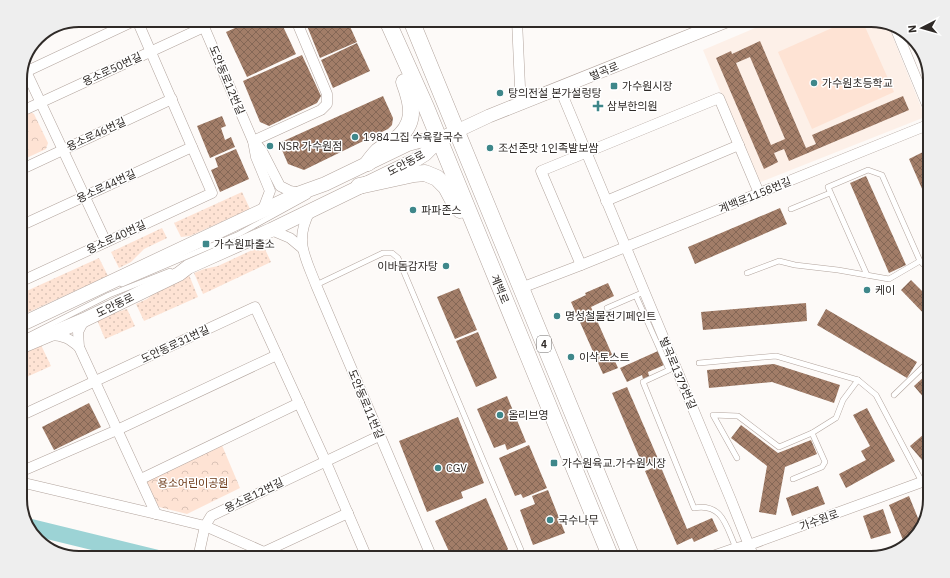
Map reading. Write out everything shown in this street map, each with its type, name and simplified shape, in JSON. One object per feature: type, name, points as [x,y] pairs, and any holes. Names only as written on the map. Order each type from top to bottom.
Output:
[{"type":"main road","name":"계백로","points":[[390,27],[439,140],[608,551]]},
{"type":"main road","name":"계백로","points":[[414,27],[629,551]]},
{"type":"main road","points":[[368,163],[379,150],[394,142],[404,132],[410,123],[411,102],[401,74],[396,41]]},
{"type":"main road","points":[[439,140],[457,131]]},
{"type":"main road","name":"도안동로","points":[[27,322],[300,193],[325,184],[408,144],[419,141],[439,140]]},
{"type":"main road","name":"도안동로","points":[[27,344],[84,320],[179,274],[186,268],[310,211],[425,154],[439,140]]},
{"type":"main road","points":[[359,186],[414,174],[426,173],[437,178],[446,187],[454,202],[472,221]]},
{"type":"street","points":[[28,69],[121,27]]},
{"type":"street","points":[[139,27],[192,146]]},
{"type":"street","name":"용소로50번길","points":[[27,109],[151,51],[195,27]]},
{"type":"street","name":"도안동로12번길","points":[[204,27],[253,141]]},
{"type":"street","points":[[253,141],[321,110],[327,104],[327,94],[299,27]]},
{"type":"street","points":[[517,27],[522,104]]},
{"type":"street","name":"벌곡로","points":[[457,131],[712,27]]},
{"type":"street","points":[[898,35],[923,95]]},
{"type":"street","points":[[27,76],[41,102],[106,242]]},
{"type":"street","name":"벌곡로1379번길","points":[[560,89],[626,247],[640,294],[751,551]]},
{"type":"street","points":[[580,266],[540,171],[586,152],[720,98],[759,193]]},
{"type":"street","name":"용소로46번길","points":[[27,167],[172,99]]},
{"type":"street","name":"계백로1158번길","points":[[521,288],[580,266],[923,127]]},
{"type":"street","points":[[253,141],[262,151],[280,186],[290,192],[300,193]]},
{"type":"street","points":[[253,141],[256,157],[270,191],[262,212]]},
{"type":"street","points":[[606,201],[739,145]]},
{"type":"street","name":"용소로40번길","points":[[27,279],[212,193],[192,146]]},
{"type":"street","name":"용소로44번길","points":[[27,223],[192,146]]},
{"type":"street","points":[[302,248],[301,234],[304,221],[310,211]]},
{"type":"street","points":[[271,230],[290,238],[302,248]]},
{"type":"street","name":"도안동로11번길","points":[[302,248],[379,436],[429,551]]},
{"type":"street","name":"도안동로31번길","points":[[27,413],[255,307],[277,355]]},
{"type":"street","points":[[84,320],[78,332],[79,347],[156,514]]},
{"type":"street","points":[[51,334],[66,337],[79,347]]},
{"type":"street","points":[[27,469],[117,430],[277,355],[325,460],[364,551]]},
{"type":"street","points":[[141,479],[299,403]]},
{"type":"street","name":"용소로12번길","points":[[205,526],[211,516],[325,460],[379,436]]},
{"type":"street","name":"가수원로","points":[[728,551],[749,545],[923,481]]},
{"type":"street","points":[[27,484],[205,526],[262,551]]},
{"type":"street","points":[[266,551],[348,513]]},
{"type":"street","points":[[200,551],[205,526]]},
{"type":"lane","points":[[867,275],[828,187],[868,170],[882,175],[920,261],[923,264]]},
{"type":"lane","points":[[78,299],[94,296],[240,234],[312,195],[325,184]]},
{"type":"lane","points":[[791,209],[830,193]]},
{"type":"lane","points":[[316,285],[382,253],[392,253],[398,258],[521,551]]},
{"type":"lane","points":[[747,274],[779,261],[795,265],[838,270],[889,279],[920,261]]},
{"type":"lane","points":[[27,337],[109,295],[177,268],[186,268]]},
{"type":"lane","points":[[607,308],[640,294],[668,370],[642,382],[694,508],[701,506],[711,508],[721,514],[736,548]]},
{"type":"lane","points":[[699,363],[776,356],[858,380],[876,395],[923,475]]},
{"type":"lane","points":[[894,395],[923,367]]},
{"type":"lane","points":[[737,458],[713,415],[738,416],[779,447],[812,433],[836,418],[843,400],[858,380]]},
{"type":"lane","points":[[793,479],[822,467],[826,462],[812,433]]},
{"type":"shaded area","name":"가수원초등학교","points":[[757,27],[877,27],[890,31],[923,112],[923,118],[758,183],[703,50]]},
{"type":"green space","points":[[834,27],[865,27],[894,92],[812,129],[778,52]]},
{"type":"green space","points":[[29,111],[34,114],[48,143],[46,149],[27,158],[27,112]]},
{"type":"green space","points":[[242,192],[250,209],[190,236],[181,237],[174,223]]},
{"type":"green space","points":[[162,228],[167,238],[144,249],[131,262],[119,268],[111,252]]},
{"type":"green space","points":[[263,245],[271,262],[203,294],[194,273],[218,266]]},
{"type":"green space","points":[[99,258],[108,276],[27,313],[27,291]]},
{"type":"green space","points":[[189,275],[198,297],[144,321],[136,304],[147,299],[164,286]]},
{"type":"green space","points":[[127,309],[135,326],[105,339],[97,320]]},
{"type":"green space","points":[[41,345],[51,366],[27,377],[27,352]]},
{"type":"green space","name":"용소어린이공원","points":[[221,443],[240,488],[187,514],[159,507],[145,481]]},
{"type":"building","points":[[237,27],[283,27],[296,54],[247,77],[226,32]]},
{"type":"building","points":[[307,27],[350,27],[357,42],[320,58]]},
{"type":"building","points":[[760,41],[806,148],[816,144],[812,135],[903,96],[909,110],[789,161],[784,149],[774,153],[778,162],[764,169],[716,58],[731,51],[732,54]],"holes":[[[750,57],[785,139],[771,145],[736,63]]]},
{"type":"building","points":[[357,43],[370,71],[333,88],[321,60]]},
{"type":"building","points":[[302,55],[321,96],[317,103],[269,126],[260,122],[243,81]]},
{"type":"building","points":[[383,96],[393,118],[392,125],[388,129],[304,170],[288,164],[279,143]]},
{"type":"building","points":[[222,116],[226,126],[221,128],[225,140],[231,137],[235,147],[210,158],[197,126]]},
{"type":"building","points":[[236,149],[249,179],[220,192],[211,170],[218,167],[215,158]]},
{"type":"building","points":[[923,152],[923,191],[909,159]]},
{"type":"building","points":[[866,176],[906,265],[889,273],[850,183]]},
{"type":"building","points":[[780,208],[787,224],[695,264],[688,247]]},
{"type":"building","points":[[911,280],[923,292],[923,313],[901,290]]},
{"type":"building","points":[[608,283],[614,296],[591,307],[618,368],[603,374],[571,302],[586,295],[585,293]]},
{"type":"building","points":[[459,288],[477,330],[455,339],[437,297]]},
{"type":"building","points":[[806,303],[807,321],[703,330],[701,312]]},
{"type":"building","points":[[826,309],[917,362],[907,378],[817,325]]},
{"type":"building","points":[[478,332],[497,378],[476,387],[456,341]]},
{"type":"building","points":[[658,351],[664,365],[648,372],[649,376],[643,379],[642,375],[627,382],[620,368]]},
{"type":"building","points":[[774,364],[840,385],[834,403],[772,382],[709,388],[707,370]]},
{"type":"building","points":[[923,378],[923,397],[914,386]]},
{"type":"building","points":[[627,387],[659,461],[644,468],[612,393]]},
{"type":"building","points":[[507,396],[526,442],[507,450],[505,444],[494,448],[477,409]]},
{"type":"building","points":[[89,403],[101,427],[54,450],[42,427]]},
{"type":"building","points":[[867,408],[895,461],[846,488],[839,474],[866,460],[861,451],[870,446],[853,415]]},
{"type":"building","points":[[458,417],[484,483],[461,492],[463,498],[427,512],[399,441]]},
{"type":"building","points":[[741,425],[778,453],[811,440],[817,454],[785,467],[776,515],[759,512],[767,466],[731,438]]},
{"type":"building","points":[[923,435],[923,459],[922,460],[910,446]]},
{"type":"building","points":[[529,445],[547,488],[523,498],[521,494],[515,496],[499,458]]},
{"type":"building","points":[[660,465],[687,529],[712,518],[718,531],[694,542],[692,538],[677,545],[645,471]]},
{"type":"building","points":[[818,486],[825,504],[792,516],[786,498]]},
{"type":"building","points":[[548,490],[565,533],[533,545],[520,510],[535,504],[532,496]]},
{"type":"building","points":[[909,496],[919,520],[908,536],[903,539],[889,505]]},
{"type":"building","points":[[486,498],[508,549],[507,551],[449,551],[435,521]]},
{"type":"building","points":[[883,509],[891,533],[871,539],[863,516]]},
{"type":"waterway","points":[[37,528],[129,551]]},
{"type":"place","name":"가수원초등학교","points":[[814,83]]},
{"type":"place","name":"가수원시장","points":[[614,86]]},
{"type":"place","name":"탕의전설 본가설렁탕","points":[[500,93]]},
{"type":"place","name":"삼부한의원","points":[[598,106]]},
{"type":"place","name":"1984그집 수육칼국수","points":[[355,137]]},
{"type":"place","name":"NSR 가수원점","points":[[270,146]]},
{"type":"place","name":"조선존맛 1인족발보쌈","points":[[490,148]]},
{"type":"place","name":"파파존스","points":[[413,210]]},
{"type":"place","name":"가수원파출소","points":[[206,244]]},
{"type":"place","name":"이바돔감자탕","points":[[446,266]]},
{"type":"place","name":"케이","points":[[867,290]]},
{"type":"place","name":"명성철물전기페인트","points":[[557,316]]},
{"type":"place","name":"이삭토스트","points":[[571,357]]},
{"type":"place","name":"올리브영","points":[[500,415]]},
{"type":"place","name":"가수원육교.가수원시장","points":[[554,463]]},
{"type":"place","name":"CGV","points":[[438,468]]},
{"type":"place","name":"국수나무","points":[[550,520]]}]
